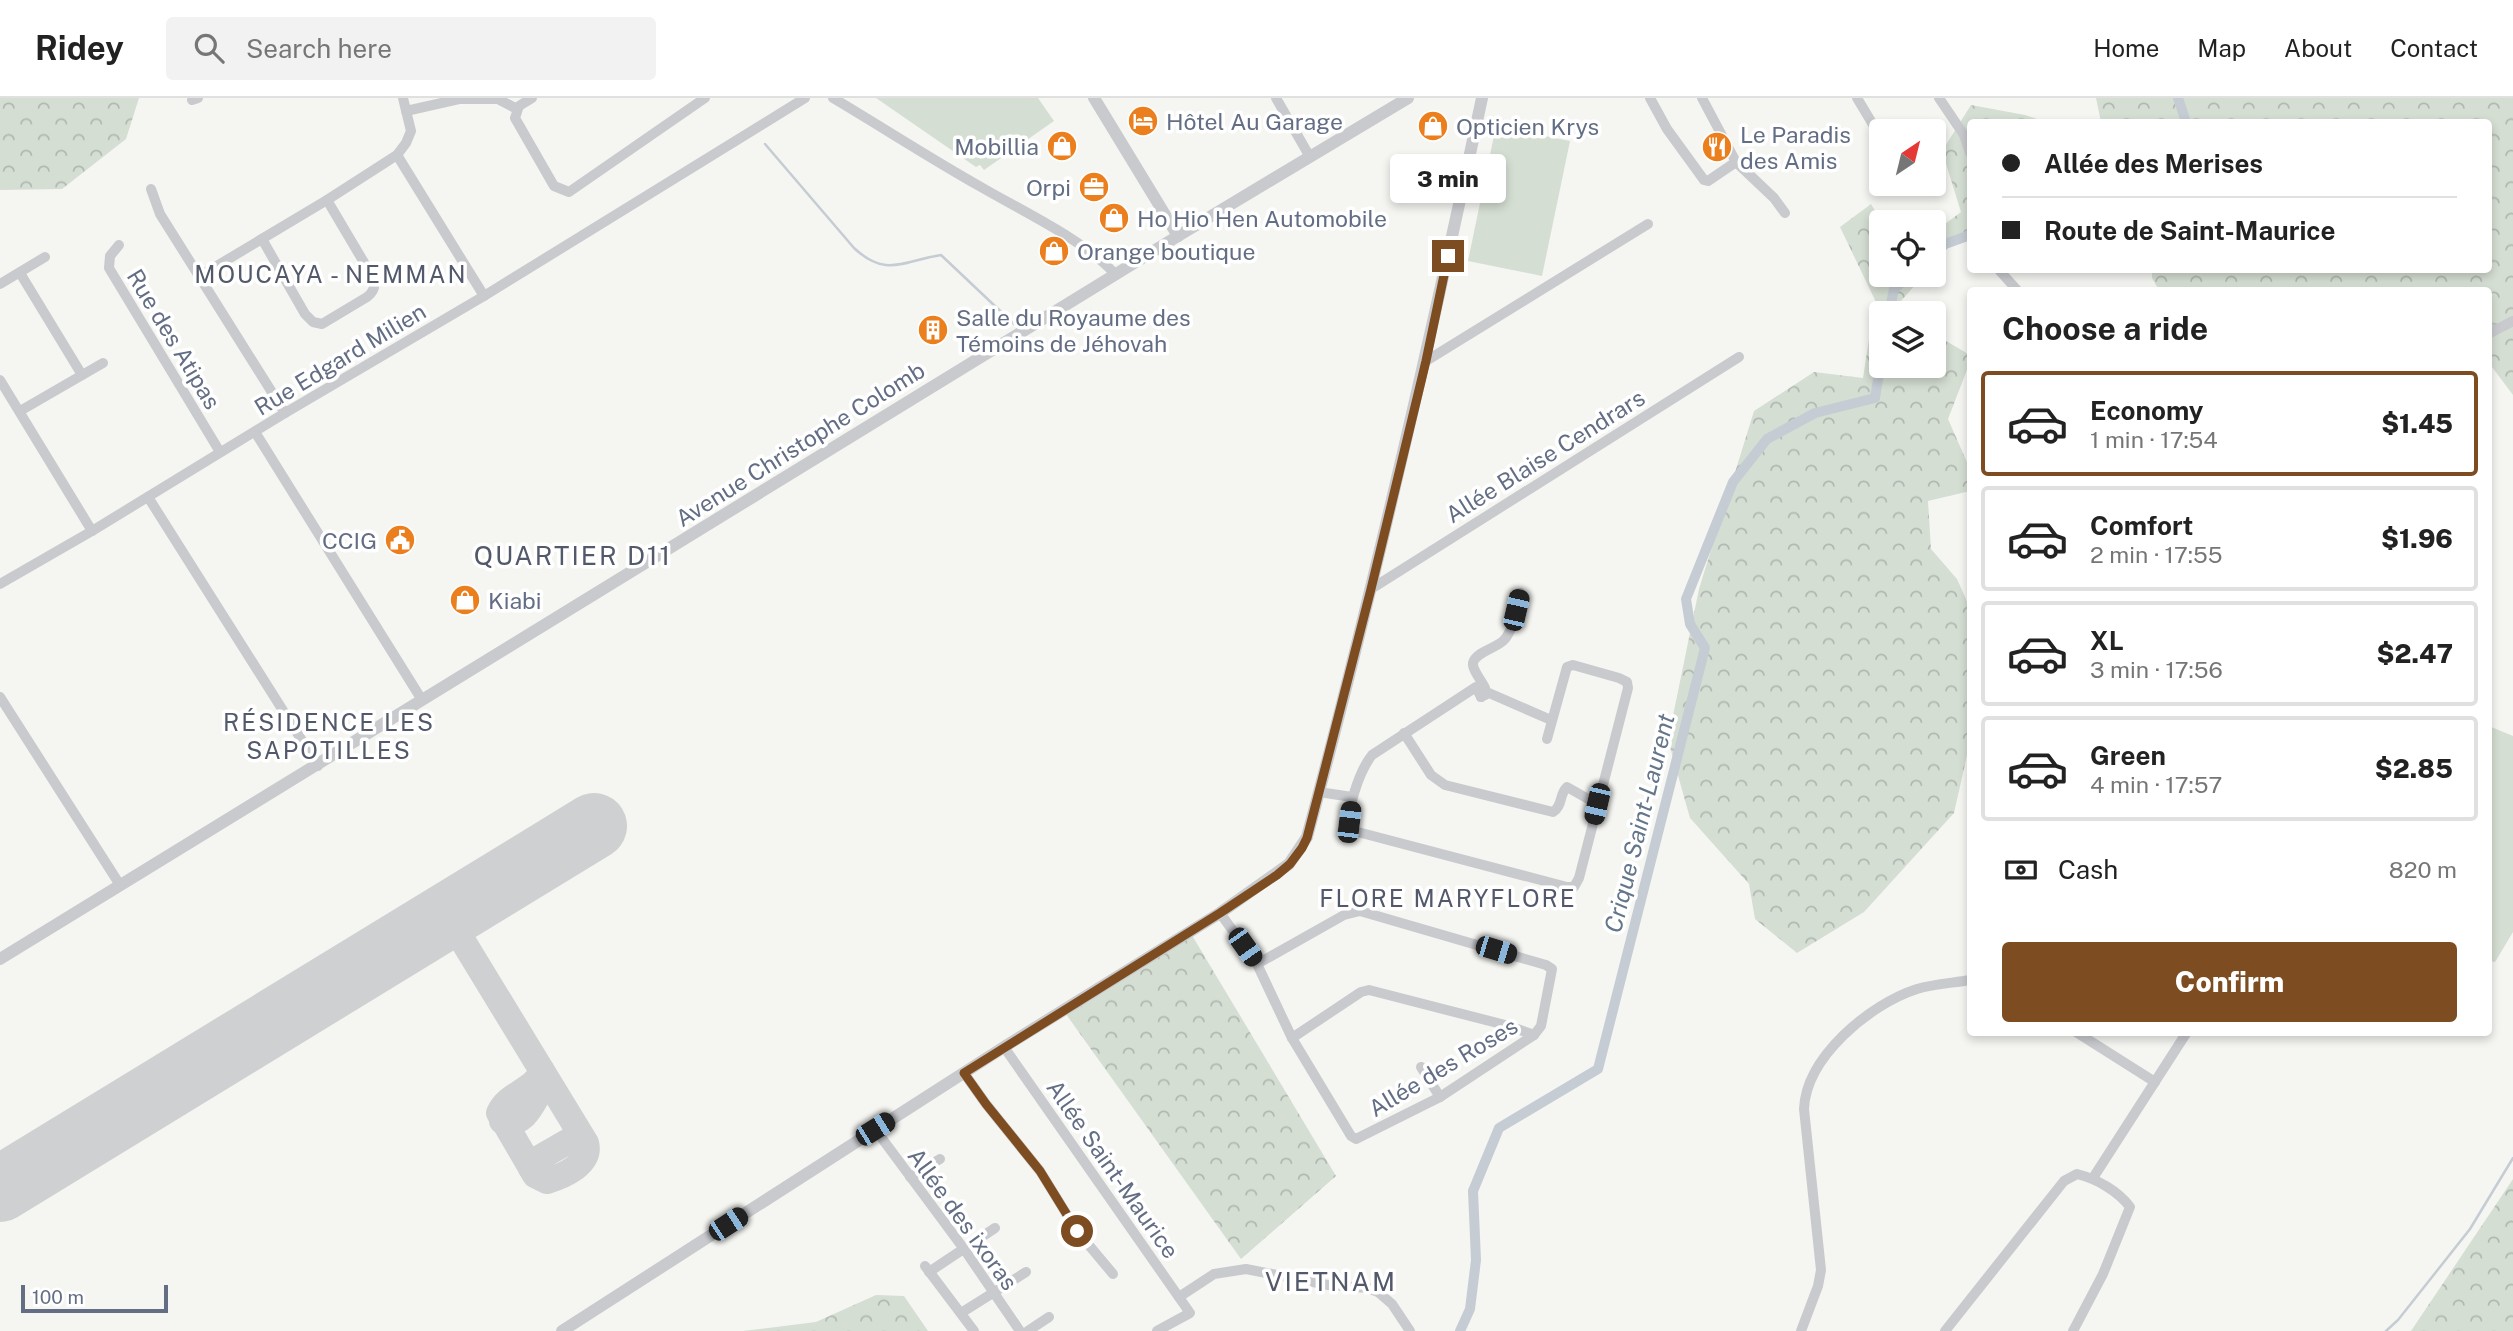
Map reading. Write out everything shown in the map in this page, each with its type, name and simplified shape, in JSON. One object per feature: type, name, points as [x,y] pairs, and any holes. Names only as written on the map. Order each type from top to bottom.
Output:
[{"type":"street","points":[[200,276],[397,155],[410,136],[410,124],[403,98]]},
{"type":"street","points":[[517,109],[533,98]]},
{"type":"street","points":[[517,109],[517,122],[551,182],[559,190],[569,192],[705,98]]},
{"type":"street","name":"Rue Edgard Milien","points":[[0,584],[484,296],[805,98]]},
{"type":"street","points":[[833,98],[955,173],[1059,232],[1107,264],[1116,275]]},
{"type":"street","points":[[1094,98],[1178,236]]},
{"type":"street","points":[[1276,98],[1310,157]]},
{"type":"street","name":"Avenue Christophe Colomb","points":[[0,959],[1178,236],[1408,98]]},
{"type":"street","points":[[562,1331],[1004,1047],[1220,913],[1290,864],[1307,838],[1371,589],[1426,361],[1482,98]]},
{"type":"street","points":[[1650,98],[1667,129],[1704,180],[1716,177],[1736,162]]},
{"type":"street","points":[[1702,98],[1736,162],[1774,198],[1785,213]]},
{"type":"street","points":[[1857,98],[1870,119]]},
{"type":"street","points":[[1939,98],[1964,135],[1967,144]]},
{"type":"street","points":[[406,111],[459,99],[498,99],[517,109]]},
{"type":"street","points":[[397,155],[484,296]]},
{"type":"street","points":[[151,189],[160,214],[285,413]]},
{"type":"street","points":[[262,239],[304,314],[316,323],[326,323],[367,297],[375,285],[327,200]]},
{"type":"street","points":[[1426,361],[1648,224]]},
{"type":"street","name":"Rue des Atipas","points":[[119,245],[110,256],[109,268],[220,453]]},
{"type":"street","points":[[0,284],[45,257]]},
{"type":"street","points":[[20,273],[82,376]]},
{"type":"street","points":[[2002,273],[2014,287]]},
{"type":"street","points":[[2492,332],[2513,321]]},
{"type":"street","name":"Allée Blaise Cendrars","points":[[1371,589],[1739,357]]},
{"type":"street","points":[[20,411],[103,363]]},
{"type":"street","points":[[0,380],[92,531]]},
{"type":"street","points":[[255,432],[422,700]]},
{"type":"street","points":[[148,497],[318,765]]},
{"type":"street","points":[[1481,697],[1485,688],[1473,667],[1474,662],[1478,656],[1506,637],[1520,593]]},
{"type":"street","points":[[1481,697],[1476,687],[1369,758],[1352,797],[1349,824],[1356,832],[1571,888],[1578,881],[1628,688],[1627,682],[1569,666],[1564,671],[1547,739]]},
{"type":"street","points":[[1481,697],[1489,693],[1551,720]]},
{"type":"street","points":[[0,698],[120,885]]},
{"type":"street","points":[[1404,733],[1431,775],[1445,785],[1553,812],[1559,808],[1567,787],[1597,804]]},
{"type":"street","points":[[1319,792],[1352,797]]},
{"type":"street","name":"Allée des Roses","points":[[1220,913],[1257,964],[1292,1038],[1351,1136],[1356,1139],[1440,1097],[1534,1035],[1541,1026],[1552,974],[1550,967],[1369,912],[1356,911],[1257,964]]},
{"type":"street","points":[[1801,1331],[1818,1286],[1821,1270],[1804,1095],[1824,1056],[1869,1013],[1917,989],[1967,981]]},
{"type":"street","points":[[1292,1038],[1361,992],[1369,990],[1509,1026],[1534,1035]]},
{"type":"street","points":[[2083,1036],[2154,1082]]},
{"type":"street","points":[[2093,1178],[2184,1036]]},
{"type":"street","name":"Allée Saint-Maurice","points":[[1004,1047],[1190,1313],[1157,1331]]},
{"type":"street","points":[[1422,1067],[1440,1097]]},
{"type":"street","points":[[964,1073],[1040,1171],[1077,1231],[1114,1274]]},
{"type":"street","name":"Allée des ixoras","points":[[875,1129],[964,1249],[1020,1331]]},
{"type":"street","points":[[910,1177],[940,1159]]},
{"type":"street","points":[[1945,1331],[2064,1181],[2077,1174],[2093,1178],[2124,1199],[2130,1207],[2103,1274],[2073,1331]]},
{"type":"street","points":[[974,1331],[927,1269],[995,1228]]},
{"type":"street","points":[[1179,1297],[1214,1274],[1246,1269],[1328,1285],[1368,1288],[1378,1292],[1392,1304],[1410,1331]]},
{"type":"street","points":[[961,1313],[1026,1272]]},
{"type":"street","points":[[1028,1331],[1049,1317]]},
{"type":"green space","points":[[0,98],[139,98],[126,139],[62,189],[0,190]]},
{"type":"green space","points":[[876,98],[1038,98],[1054,121],[984,170]]},
{"type":"green space","points":[[2096,98],[2513,98],[2513,395],[2492,367],[2492,287],[2157,287],[2152,278],[2152,273],[2492,273],[2492,119],[2100,119]]},
{"type":"green space","points":[[1971,105],[2037,119],[1967,119],[1967,237],[1952,243],[1946,250],[1946,223],[1961,212],[1946,164],[1946,145]]},
{"type":"green space","points":[[1496,126],[1570,141],[1542,276],[1468,261]]},
{"type":"green space","points":[[1871,204],[1875,210],[1869,210],[1869,287],[1913,287],[1901,301],[1875,300],[1840,227]]},
{"type":"green space","points":[[1869,339],[1869,378],[1946,378],[1946,341],[1967,353],[1967,370],[1948,419],[1967,462],[1967,492],[1928,501],[1931,549],[1957,579],[1967,601],[1967,755],[1954,813],[1864,912],[1797,953],[1755,919],[1749,884],[1690,818],[1668,740],[1699,589],[1754,411],[1814,372],[1863,378]]},
{"type":"green space","points":[[2492,727],[2513,736],[2513,932],[2495,962],[2492,962]]},
{"type":"green space","points":[[1190,932],[1336,1176],[1241,1259],[1063,1010]]},
{"type":"green space","points":[[2513,1179],[2513,1331],[2411,1331]]},
{"type":"green space","points":[[876,1295],[904,1296],[928,1331],[743,1331],[816,1322]]},
{"type":"waterway","name":"Crique Saint-Laurent","points":[[2178,98],[2185,119]]},
{"type":"waterway","points":[[765,144],[854,248],[865,257],[876,263],[895,265],[941,255],[1014,324]]},
{"type":"waterway","name":"Crique Saint-Laurent","points":[[1946,244],[1967,236]]},
{"type":"waterway","name":"Crique Saint-Laurent","points":[[1892,301],[1896,287]]},
{"type":"waterway","name":"Crique Saint-Laurent","points":[[1460,1331],[1470,1309],[1476,1260],[1473,1191],[1499,1128],[1598,1069],[1705,648],[1690,624],[1686,599],[1733,482],[1767,439],[1815,413],[1875,398],[1878,378]]},
{"type":"waterway","points":[[2386,1331],[2398,1320],[2470,1229],[2513,1158]]},
{"type":"taxiway","points":[[557,848],[598,842],[601,834],[594,826]]},
{"type":"taxiway","points":[[478,897],[462,915],[461,938],[586,1143],[585,1157],[575,1168],[547,1181],[535,1175],[531,1168],[534,1161],[574,1138],[578,1130]]},
{"type":"taxiway","points":[[424,930],[444,930],[461,938]]},
{"type":"taxiway","points":[[531,1168],[499,1113],[508,1101],[533,1083],[542,1071]]},
{"type":"taxiway","points":[[502,1121],[510,1122],[523,1117],[543,1086]]},
{"type":"runway","points":[[0,1189],[594,826]]},
{"type":"place","name":"Hôtel Au Garage","points":[[1143,121]]},
{"type":"place","name":"Opticien Krys","points":[[1433,126]]},
{"type":"place","name":"Mobillia","points":[[1062,146]]},
{"type":"place","name":"Le Paradis des Amis","points":[[1717,147]]},
{"type":"place","name":"Orpi","points":[[1094,187]]},
{"type":"place","name":"Ho Hio Hen Automobile","points":[[1114,218]]},
{"type":"place","name":"Orange boutique","points":[[1054,251]]},
{"type":"place","name":"Salle du Royaume des Témoins de Jéhovah","points":[[933,330]]},
{"type":"place","name":"CCIG","points":[[400,540]]},
{"type":"place","name":"Kiabi","points":[[465,600]]},
{"type":"district","name":"MOUCAYA - NEMMAN","points":[[331,274]]},
{"type":"district","name":"QUARTIER D11","points":[[573,555]]},
{"type":"district","name":"RÉSIDENCE LES SAPOTILLES","points":[[329,736]]},
{"type":"district","name":"FLORE MARYFLORE","points":[[1448,898]]},
{"type":"district","name":"VIETNAM","points":[[1331,1281]]},
{"type":"route","points":[[1077,1231],[1040,1171],[964,1073],[1220,913],[1277,875],[1302,848],[1307,838],[1371,589],[1426,361],[1448,256]]}]
